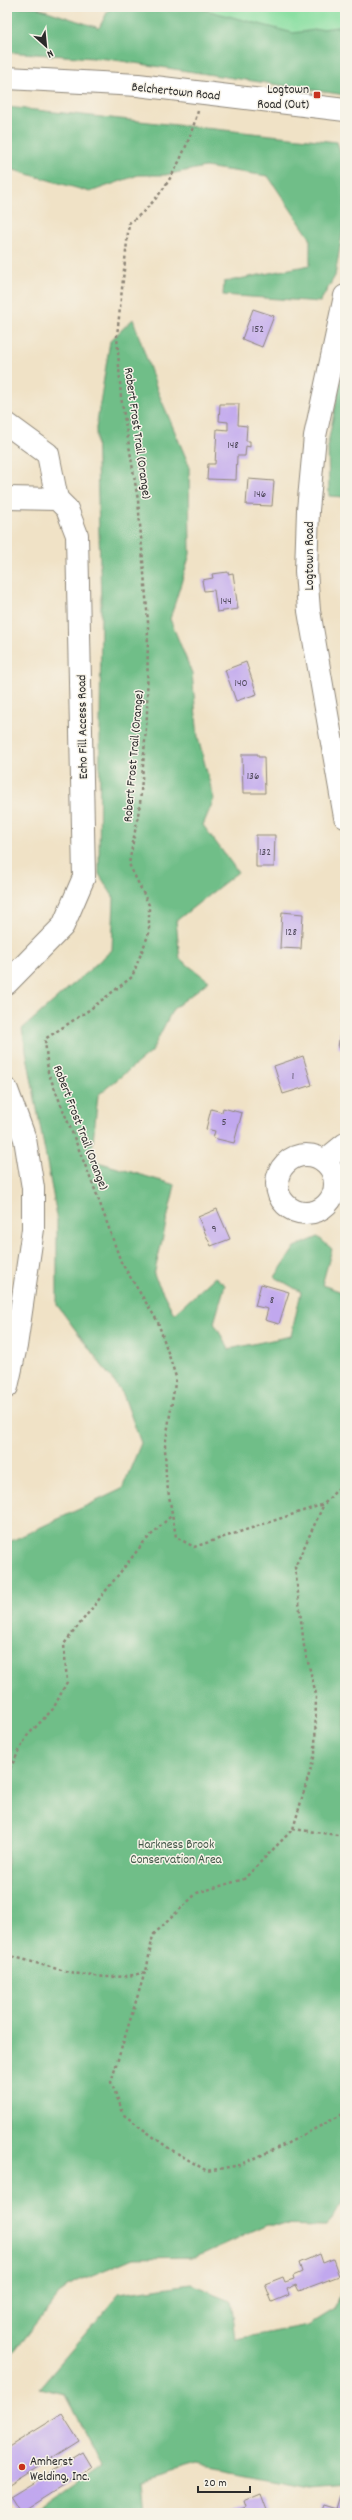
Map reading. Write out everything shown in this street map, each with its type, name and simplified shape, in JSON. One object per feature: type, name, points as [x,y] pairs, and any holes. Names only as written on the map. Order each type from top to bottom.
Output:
[{"type":"main road","name":"Belchertown Road","points":[[7,78],[138,85],[345,110]]},
{"type":"main road","name":"Logtown Road","points":[[345,296],[315,436],[308,510],[306,571],[309,611],[345,816]]},
{"type":"main road","points":[[7,424],[48,454],[57,499],[7,498]]},
{"type":"main road","name":"Echo Fill Access Road","points":[[7,983],[63,926],[84,877],[77,535],[66,509],[57,499]]},
{"type":"main road","points":[[7,1090],[25,1139],[34,1188],[33,1229],[16,1346],[7,1387]]},
{"type":"main road","points":[[324,1161],[345,1144]]},
{"type":"path","name":"Robert Frost Trail (Orange)","points":[[202,93],[190,140],[168,181],[145,212],[129,223],[117,336],[121,397],[138,500],[148,622],[147,715],[140,804],[130,864],[149,905],[149,933],[132,977],[89,1010],[45,1039],[48,1072],[97,1194],[121,1262],[158,1322],[176,1377],[165,1446],[166,1478],[176,1537],[194,1547],[324,1504],[345,1481]]},
{"type":"path","points":[[324,1504],[295,1567],[301,1608],[304,1646],[316,1694],[315,1754],[293,1829],[244,1879],[197,1893],[153,1935],[146,1972],[111,2082],[124,2115],[166,2147],[207,2171],[240,2165],[288,2143],[345,2113]]},
{"type":"path","points":[[7,1774],[27,1736],[53,1709],[67,1682],[64,1644],[144,1542],[172,1515]]},
{"type":"path","points":[[293,1829],[345,1836]]},
{"type":"path","points":[[7,1955],[82,1976],[128,1977],[146,1972]]},
{"type":"green space","points":[[7,7],[35,7],[99,28],[110,7],[194,7],[293,33],[345,26],[345,95],[108,59],[7,52]]},
{"type":"green space","points":[[109,7],[345,7],[345,67],[161,27]]},
{"type":"green space","points":[[7,107],[337,142],[345,165],[345,217],[335,276],[320,302],[223,295],[224,282],[310,265],[310,238],[268,176],[205,167],[165,175],[138,175],[90,192],[7,168]]},
{"type":"green space","name":"Harkness Brook Conservation Area","points":[[133,319],[158,392],[189,465],[190,554],[170,619],[192,673],[198,738],[214,799],[203,825],[238,872],[176,921],[180,959],[209,981],[173,1009],[151,1052],[98,1095],[91,1160],[175,1185],[154,1275],[174,1314],[215,1277],[225,1285],[214,1323],[229,1349],[291,1336],[301,1292],[275,1277],[295,1247],[318,1237],[332,1249],[322,1285],[345,1293],[345,2198],[327,2226],[267,2225],[196,2257],[133,2258],[66,2286],[7,2361],[7,1543],[122,1489],[141,1443],[123,1394],[57,1305],[57,1216],[22,1029],[112,950],[114,898],[99,874],[101,601],[96,428],[110,341]]},
{"type":"green space","points":[[345,358],[345,497],[329,496],[328,443]]},
{"type":"green space","points":[[345,2281],[345,2483],[307,2486],[198,2465],[142,2481],[145,2513],[33,2513],[102,2465],[65,2394],[39,2388],[119,2294],[191,2284],[231,2300],[236,2339],[308,2325],[334,2309]]},
{"type":"building","points":[[253,309],[274,316],[262,347],[242,339]]},
{"type":"building","points":[[220,404],[239,404],[238,425],[247,426],[246,441],[250,441],[250,447],[246,446],[245,456],[237,456],[236,480],[207,479],[208,464],[215,464],[217,429],[228,430],[228,422],[219,421]]},
{"type":"building","points":[[248,479],[274,481],[272,506],[246,505]]},
{"type":"building","points":[[228,572],[228,574],[233,573],[238,609],[217,612],[214,590],[204,591],[202,580],[213,578],[212,574]]},
{"type":"building","points":[[246,662],[257,694],[236,701],[225,670]]},
{"type":"building","points":[[242,754],[258,754],[258,757],[264,757],[265,793],[243,793]]},
{"type":"building","points":[[256,835],[275,835],[274,867],[256,867]]},
{"type":"building","points":[[282,912],[303,914],[301,949],[280,948]]},
{"type":"building","points":[[342,1016],[345,1017],[345,1049],[338,1048]]},
{"type":"building","points":[[303,1056],[312,1085],[283,1094],[274,1066]]},
{"type":"building","points":[[223,1108],[242,1113],[234,1143],[213,1138],[215,1131],[206,1129],[211,1109],[222,1112]]},
{"type":"building","points":[[217,1209],[230,1239],[211,1246],[198,1217]]},
{"type":"building","points":[[261,1284],[289,1292],[279,1324],[265,1320],[268,1309],[255,1306]]},
{"type":"building","points":[[320,2254],[323,2263],[333,2259],[339,2276],[299,2291],[296,2285],[287,2289],[289,2295],[272,2302],[265,2284],[283,2277],[285,2282],[294,2279],[293,2276],[302,2272],[299,2263]]},
{"type":"building","name":"Amherst Welding, Inc.","points":[[62,2414],[79,2441],[7,2486],[7,2448]]},
{"type":"building","points":[[83,2452],[92,2467],[20,2513],[10,2497]]},
{"type":"building","points":[[261,2494],[268,2513],[230,2513],[246,2507],[244,2501]]},
{"type":"building","points":[[340,2495],[345,2496],[345,2513],[320,2513],[323,2505],[336,2509]]},
{"type":"place","name":"Logtown Road (Out)","points":[[317,95]]},
{"type":"place","name":"Amherst Welding, Inc.","points":[[22,2467]]}]
